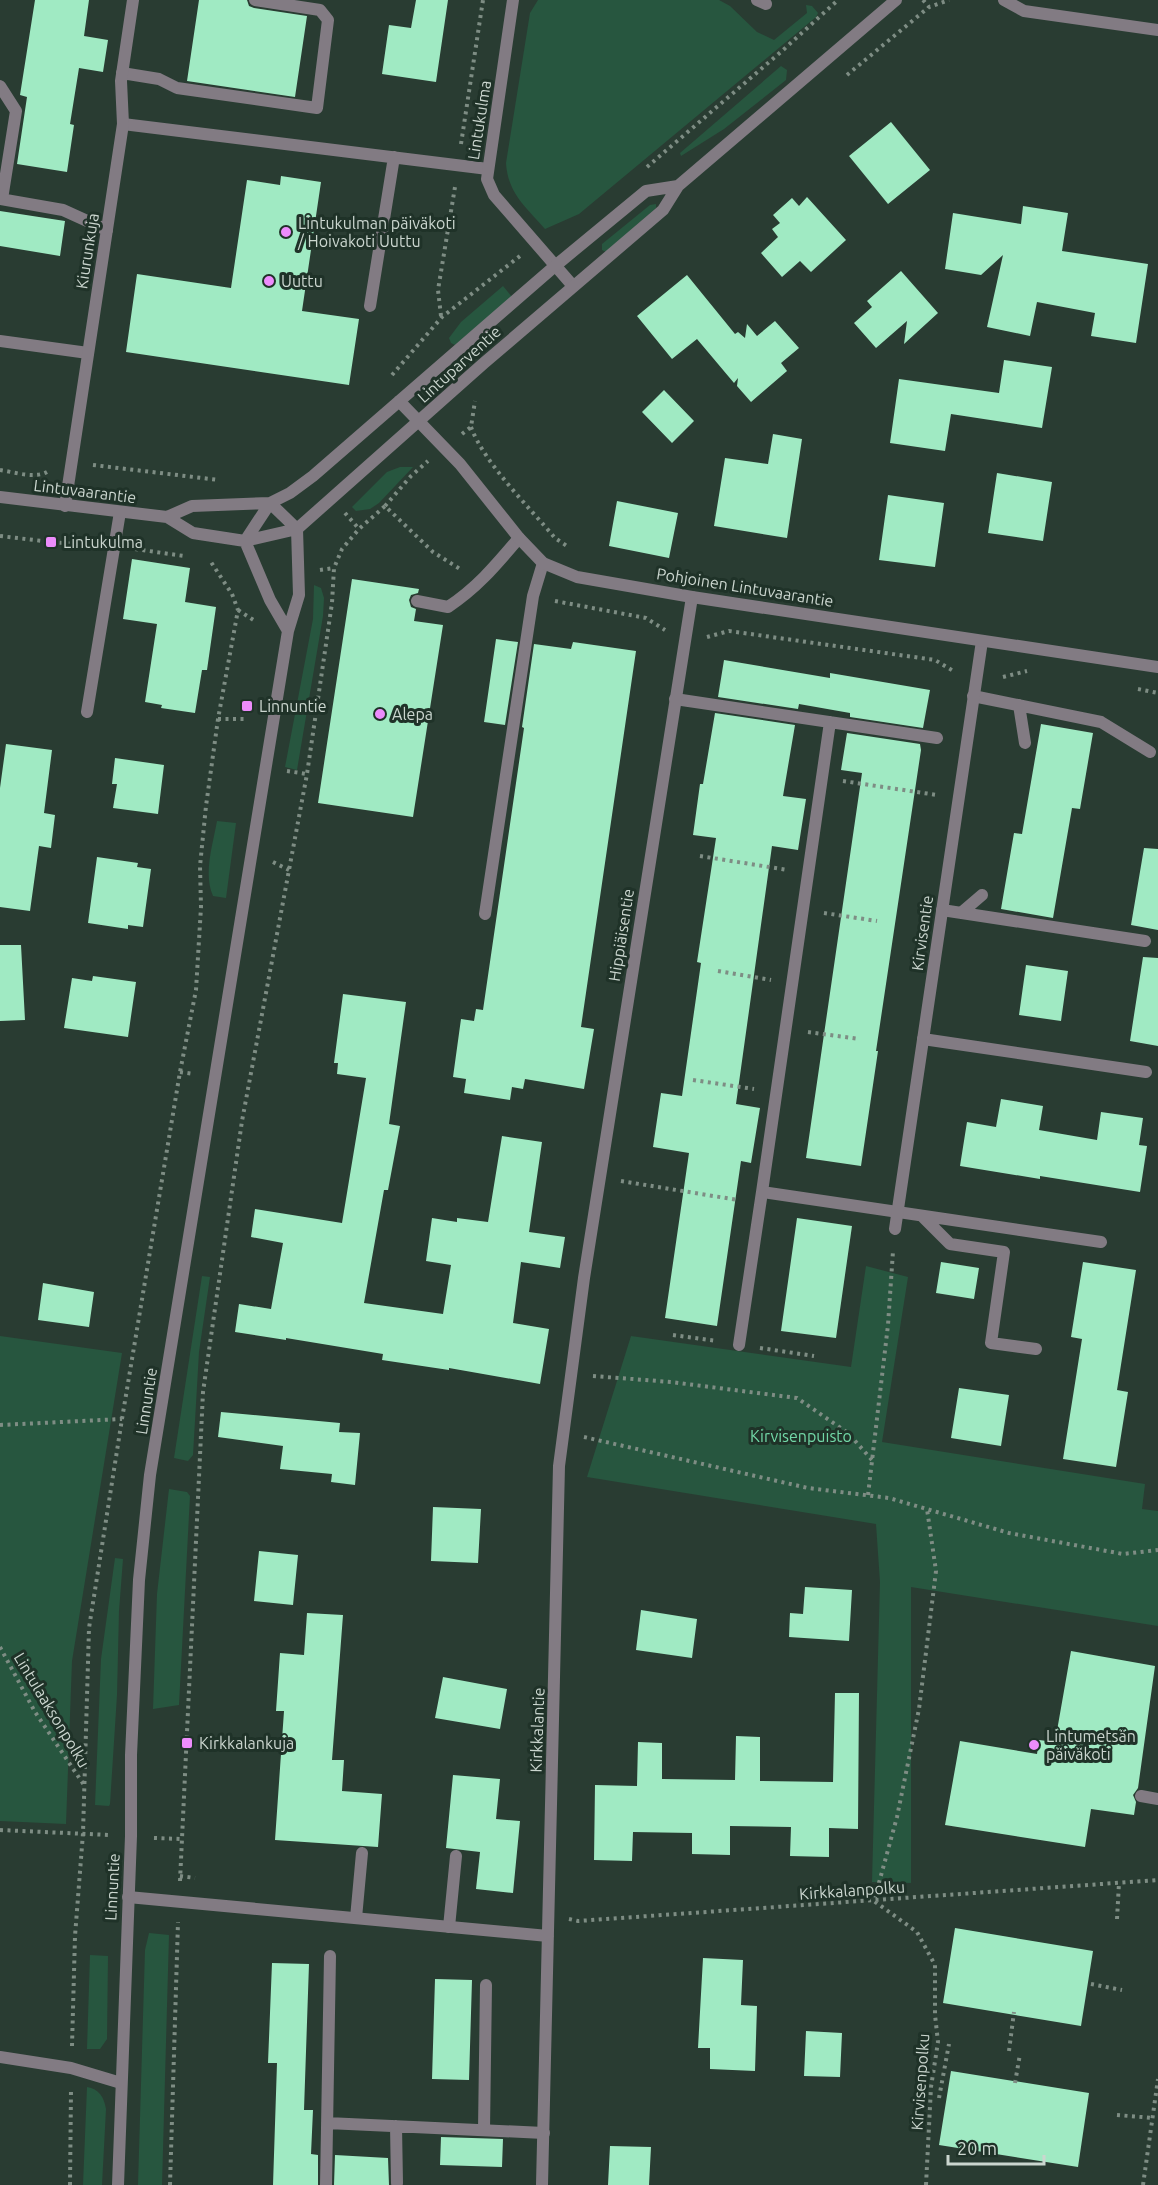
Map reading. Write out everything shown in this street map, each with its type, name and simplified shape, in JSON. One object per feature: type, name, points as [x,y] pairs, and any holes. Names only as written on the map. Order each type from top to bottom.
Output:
[{"type":"street","name":"Kiurunkuja","points":[[65,506],[123,124],[122,74],[133,0]]},
{"type":"street","points":[[122,74],[159,79],[177,88],[317,108],[328,20],[320,10],[255,0]]},
{"type":"street","name":"Lintukulma","points":[[513,0],[487,179],[494,195],[535,245],[573,286]]},
{"type":"street","name":"Lintuparventie","points":[[245,542],[297,529],[573,286],[663,210],[678,186],[896,0]]},
{"type":"street","points":[[1004,0],[1024,11],[1158,30]]},
{"type":"street","points":[[0,86],[16,111],[1,199],[63,210],[107,230]]},
{"type":"street","points":[[123,124],[488,169]]},
{"type":"street","points":[[370,306],[394,157]]},
{"type":"street","name":"Lintuparventie","points":[[270,503],[290,493],[313,476],[645,191],[678,186]]},
{"type":"street","points":[[0,342],[88,353]]},
{"type":"street","name":"Pohjoinen Lintuvaarantie","points":[[399,401],[459,464],[519,538],[543,563],[577,577],[692,597],[1158,667]]},
{"type":"street","name":"Lintuvaarantie","points":[[0,497],[167,518],[193,533],[245,542]]},
{"type":"street","points":[[270,503],[245,542],[270,600],[288,631]]},
{"type":"street","points":[[167,518],[192,506],[270,503],[297,529]]},
{"type":"street","points":[[87,712],[120,512]]},
{"type":"street","name":"Linnuntie","points":[[118,2185],[131,1836],[131,1755],[139,1580],[150,1475],[288,631],[299,595],[297,529]]},
{"type":"street","points":[[417,601],[448,607],[485,578],[519,538]]},
{"type":"street","points":[[486,914],[533,596],[543,563]]},
{"type":"street","name":"Hippiäisentie","points":[[584,1278],[692,597]]},
{"type":"street","name":"Kirvisentie","points":[[895,1229],[982,641]]},
{"type":"street","points":[[973,696],[1101,722],[1150,752]]},
{"type":"street","points":[[675,699],[937,738]]},
{"type":"street","points":[[1019,705],[1025,743]]},
{"type":"street","points":[[739,1345],[830,722]]},
{"type":"street","points":[[961,913],[982,895]]},
{"type":"street","points":[[942,910],[1145,940]]},
{"type":"street","points":[[923,1039],[1146,1072]]},
{"type":"street","points":[[761,1198],[897,1212],[1101,1242]]},
{"type":"street","points":[[922,1216],[950,1244],[1004,1252],[992,1343],[1036,1349]]},
{"type":"street","name":"Kirkkalantie","points":[[542,2185],[559,1466],[584,1278]]},
{"type":"street","points":[[1141,1796],[1158,1799]]},
{"type":"street","points":[[356,1918],[362,1853]]},
{"type":"street","points":[[449,1927],[456,1856]]},
{"type":"street","points":[[128,1897],[548,1936]]},
{"type":"street","points":[[326,2185],[330,1956]]},
{"type":"street","points":[[484,2130],[486,1985]]},
{"type":"street","points":[[0,2056],[71,2068],[121,2083]]},
{"type":"street","points":[[327,2122],[544,2133]]},
{"type":"street","points":[[396,2126],[397,2183]]},
{"type":"path","points":[[646,168],[838,0]]},
{"type":"path","points":[[923,0],[929,7],[949,0]]},
{"type":"path","points":[[384,383],[442,317],[535,245]]},
{"type":"path","points":[[471,427],[481,450],[494,466],[555,538],[571,548]]},
{"type":"path","points":[[0,470],[42,475],[50,471],[56,460],[230,481]]},
{"type":"path","points":[[170,2185],[178,1900],[203,1392],[248,1083],[307,774],[332,603],[334,568]]},
{"type":"path","points":[[70,2185],[75,1936],[83,1833],[89,1628],[180,1072],[196,990],[201,907],[200,866],[206,806],[218,719],[238,610],[232,594]]},
{"type":"path","points":[[238,610],[256,622]]},
{"type":"path","points":[[218,719],[245,719]]},
{"type":"path","points":[[287,771],[307,774]]},
{"type":"path","points":[[821,778],[958,799]]},
{"type":"path","points":[[700,856],[808,874]]},
{"type":"path","points":[[273,862],[289,870]]},
{"type":"path","points":[[803,910],[877,921]]},
{"type":"path","points":[[718,971],[792,983]]},
{"type":"path","points":[[786,1028],[860,1039]]},
{"type":"path","points":[[693,1080],[776,1092]]},
{"type":"path","points":[[600,1178],[761,1198]]},
{"type":"path","points":[[868,1495],[888,1325],[895,1229]]},
{"type":"path","points":[[673,1335],[814,1356]]},
{"type":"path","points":[[571,1374],[682,1383],[797,1398],[848,1433],[872,1460]]},
{"type":"path","points":[[0,1425],[122,1419]]},
{"type":"path","points":[[564,1432],[808,1488],[889,1498],[1009,1533],[1123,1554],[1158,1550]]},
{"type":"path","points":[[874,1900],[897,1817],[919,1709],[936,1571],[927,1509]]},
{"type":"path","name":"Lintulaaksonpolku","points":[[0,1647],[35,1712],[84,1785]]},
{"type":"path","points":[[0,1830],[107,1834]]},
{"type":"path","points":[[157,1838],[182,1839]]},
{"type":"path","name":"Kirkkalanpolku","points":[[548,1916],[578,1921],[1158,1880]]},
{"type":"path","points":[[1117,1919],[1119,1883]]},
{"type":"path","name":"Kirvisenpolku","points":[[874,1900],[917,1932],[935,1965],[935,2015],[938,2042],[931,2087],[926,2185]]},
{"type":"path","points":[[1091,1984],[1122,1990]]},
{"type":"path","points":[[1009,2051],[1014,2012]]},
{"type":"path","points":[[939,2098],[949,2044]]},
{"type":"path","points":[[1016,2083],[1020,2054]]},
{"type":"path","points":[[1143,2185],[1158,2079]]},
{"type":"path","points":[[1117,2115],[1153,2118]]},
{"type":"green space","points":[[538,0],[719,0],[730,6],[757,32],[774,40],[807,13],[806,5],[812,6],[818,13],[579,214],[545,229],[514,192],[507,174],[506,163],[530,13]]},
{"type":"green space","points":[[781,66],[787,70],[786,80],[724,129],[681,156],[680,153]]},
{"type":"green space","points":[[656,204],[656,208],[606,252],[602,250],[602,244],[650,205]]},
{"type":"green space","points":[[503,286],[512,297],[455,345],[451,343],[449,338],[461,322]]},
{"type":"green space","points":[[400,467],[413,467],[379,503],[370,509],[356,511],[352,507],[387,472]]},
{"type":"green space","points":[[314,585],[321,588],[324,598],[323,616],[297,770],[285,767],[313,619]]},
{"type":"green space","points":[[217,821],[236,823],[226,898],[213,896],[210,887],[210,859]]},
{"type":"green space","name":"Kirvisenpuisto","points":[[866,1266],[908,1277],[882,1442],[1145,1484],[1142,1509],[1158,1511],[1158,1626],[911,1587],[911,1883],[872,1882],[880,1582],[876,1524],[587,1477],[631,1336],[851,1367]]},
{"type":"green space","points":[[202,1276],[210,1277],[199,1352],[193,1455],[188,1461],[174,1458]]},
{"type":"green space","points":[[0,1336],[122,1353],[72,1661],[66,1824],[0,1821]]},
{"type":"green space","points":[[169,1489],[187,1492],[190,1496],[179,1705],[153,1709],[157,1594]]},
{"type":"green space","points":[[115,1558],[123,1559],[109,1806],[95,1805],[101,1659]]},
{"type":"green space","points":[[149,1933],[169,1935],[162,2185],[138,2185],[145,1950]]},
{"type":"green space","points":[[90,1955],[108,1956],[107,2039],[100,2049],[87,2049]]},
{"type":"green space","points":[[87,2087],[100,2094],[106,2109],[102,2185],[83,2185]]},
{"type":"building","points":[[35,0],[89,0],[84,36],[108,40],[103,72],[79,68],[70,124],[74,125],[67,172],[17,164],[27,97],[20,95]]},
{"type":"building","points":[[199,0],[247,0],[249,6],[254,8],[307,16],[295,97],[187,81]]},
{"type":"building","points":[[416,0],[448,0],[436,82],[382,74],[389,25],[411,28]]},
{"type":"building","points":[[891,122],[930,170],[888,204],[849,156]]},
{"type":"building","name":"Uuttu","points":[[281,176],[321,182],[302,311],[359,319],[349,385],[126,352],[137,274],[231,288],[247,180],[280,185]]},
{"type":"building","points":[[807,197],[846,240],[811,272],[800,261],[782,277],[761,253],[778,237],[772,229],[780,223],[773,215],[792,198],[799,206]]},
{"type":"building","points":[[1023,206],[1068,213],[1062,251],[1148,264],[1136,343],[1091,336],[1095,313],[1037,302],[1030,336],[987,327],[1003,255],[981,275],[945,269],[953,213],[1021,224]]},
{"type":"building","points":[[0,211],[65,221],[60,256],[0,246]]},
{"type":"building","points":[[901,271],[938,313],[904,344],[907,321],[876,348],[854,323],[872,307],[867,301]]},
{"type":"building","points":[[687,275],[735,334],[738,332],[745,338],[747,324],[757,336],[775,321],[799,348],[781,363],[787,371],[751,402],[737,386],[738,378],[734,383],[697,339],[672,359],[637,316]]},
{"type":"building","points":[[1004,360],[1052,367],[1042,428],[951,414],[945,451],[890,443],[899,379],[999,393]]},
{"type":"building","points":[[664,390],[694,421],[672,443],[642,412]]},
{"type":"building","points":[[773,434],[802,439],[787,538],[714,526],[725,458],[768,464]]},
{"type":"building","points":[[997,473],[1052,482],[1043,541],[988,533]]},
{"type":"building","points":[[888,495],[944,503],[935,567],[879,560]]},
{"type":"building","points":[[617,501],[678,513],[669,558],[609,546]]},
{"type":"building","points":[[132,559],[190,568],[185,602],[216,607],[207,670],[202,670],[195,713],[161,708],[162,705],[145,702],[157,624],[123,619]]},
{"type":"building","name":"Alepa","points":[[352,579],[419,589],[418,593],[411,595],[409,600],[411,607],[416,609],[414,621],[443,625],[413,817],[318,803]]},
{"type":"building","points":[[496,639],[518,642],[505,725],[484,722]]},
{"type":"building","points":[[573,642],[636,651],[581,1027],[594,1029],[584,1089],[525,1079],[523,1089],[512,1087],[510,1100],[464,1093],[466,1079],[453,1077],[461,1019],[474,1021],[476,1009],[483,1010],[534,644],[571,649]]},
{"type":"building","points":[[724,660],[830,678],[830,673],[930,690],[923,728],[850,717],[850,713],[799,704],[798,709],[718,697]]},
{"type":"building","points":[[715,713],[795,725],[783,796],[806,799],[798,850],[772,846],[736,1104],[760,1108],[751,1163],[741,1161],[717,1326],[665,1318],[689,1153],[653,1147],[661,1093],[682,1096],[701,963],[697,962],[716,838],[693,835],[700,784],[703,784]]},
{"type":"building","points":[[1041,724],[1093,733],[1080,809],[1072,808],[1053,918],[1001,909],[1014,833],[1022,834]]},
{"type":"building","points":[[847,733],[920,744],[921,750],[861,1166],[806,1158],[862,773],[841,770]]},
{"type":"building","points":[[6,744],[52,750],[44,813],[55,815],[51,848],[39,846],[30,911],[0,907],[0,788]]},
{"type":"building","points":[[115,758],[164,765],[158,814],[113,808],[117,784],[112,784]]},
{"type":"building","points":[[1144,848],[1158,849],[1158,930],[1131,925]]},
{"type":"building","points":[[97,857],[138,863],[137,867],[151,869],[143,927],[128,925],[128,929],[88,923]]},
{"type":"building","points":[[0,945],[21,945],[25,1020],[0,1021]]},
{"type":"building","points":[[1143,957],[1158,958],[1158,1046],[1130,1041]]},
{"type":"building","points":[[1026,965],[1068,971],[1061,1021],[1019,1015]]},
{"type":"building","points":[[93,976],[136,982],[128,1037],[64,1028],[72,978],[92,981]]},
{"type":"building","points":[[343,994],[406,1002],[389,1124],[400,1126],[388,1190],[384,1190],[364,1303],[443,1314],[451,1265],[426,1261],[432,1218],[457,1222],[457,1218],[488,1222],[502,1136],[542,1142],[529,1232],[565,1237],[560,1268],[521,1262],[513,1323],[549,1329],[540,1384],[449,1368],[449,1370],[382,1360],[383,1354],[235,1332],[239,1304],[271,1309],[283,1243],[251,1237],[255,1209],[342,1223],[366,1078],[337,1074],[338,1063],[334,1063]]},
{"type":"building","points":[[1001,1099],[1043,1106],[1039,1130],[1097,1140],[1101,1112],[1143,1118],[1139,1145],[1147,1146],[1140,1192],[960,1166],[967,1122],[996,1127]]},
{"type":"building","points":[[797,1218],[852,1226],[836,1338],[781,1331]]},
{"type":"building","points":[[941,1262],[979,1268],[974,1299],[936,1293]]},
{"type":"building","points":[[1083,1262],[1136,1270],[1117,1390],[1128,1392],[1116,1467],[1063,1459],[1082,1339],[1071,1337]]},
{"type":"building","points":[[43,1283],[94,1292],[89,1327],[38,1320]]},
{"type":"building","points":[[959,1388],[1009,1395],[1001,1446],[951,1438]]},
{"type":"building","points":[[221,1412],[340,1423],[339,1432],[360,1433],[355,1485],[331,1482],[332,1474],[280,1469],[283,1446],[218,1437]]},
{"type":"building","points":[[433,1507],[481,1509],[478,1563],[431,1561]]},
{"type":"building","points":[[259,1551],[298,1555],[293,1605],[254,1601]]},
{"type":"building","points":[[805,1587],[852,1590],[849,1641],[789,1637],[790,1613],[803,1614]]},
{"type":"building","points":[[641,1610],[697,1619],[692,1658],[636,1650]]},
{"type":"building","points":[[307,1613],[343,1615],[332,1760],[344,1760],[342,1791],[382,1794],[378,1847],[275,1840],[284,1711],[276,1711],[280,1653],[304,1655]]},
{"type":"building","points":[[1071,1651],[1155,1666],[1138,1788],[1133,1795],[1136,1802],[1134,1815],[1091,1809],[1085,1847],[945,1825],[960,1741],[1037,1754],[1039,1740],[1055,1742]]},
{"type":"building","points":[[443,1677],[507,1689],[500,1729],[435,1718]]},
{"type":"building","points":[[835,1693],[859,1693],[858,1829],[829,1828],[829,1857],[790,1856],[791,1827],[730,1826],[730,1855],[692,1854],[692,1833],[633,1832],[632,1861],[594,1860],[595,1785],[637,1786],[638,1742],[662,1743],[662,1779],[735,1780],[736,1736],[760,1737],[760,1781],[833,1782]]},
{"type":"building","points":[[453,1775],[500,1779],[496,1819],[520,1821],[513,1893],[476,1889],[480,1852],[446,1848]]},
{"type":"building","points":[[955,1928],[1093,1951],[1081,2026],[943,2003]]},
{"type":"building","points":[[703,1958],[743,1960],[741,2005],[757,2006],[755,2071],[710,2069],[710,2048],[698,2048]]},
{"type":"building","points":[[272,1963],[309,1964],[304,2110],[313,2110],[311,2154],[318,2155],[318,2185],[273,2185],[277,2063],[268,2063]]},
{"type":"building","points":[[435,1979],[472,1980],[469,2080],[432,2079]]},
{"type":"building","points":[[806,2031],[842,2033],[840,2077],[804,2076]]},
{"type":"building","points":[[951,2071],[1089,2093],[1078,2167],[939,2145]]},
{"type":"building","points":[[441,2137],[503,2139],[502,2167],[440,2165]]},
{"type":"building","points":[[610,2146],[651,2147],[649,2185],[608,2185]]},
{"type":"building","points":[[335,2155],[388,2158],[389,2185],[334,2185]]},
{"type":"place","name":"Lintukulman päiväkoti / Hoivakoti Uuttu","points":[[286,232]]},
{"type":"place","name":"Uuttu","points":[[269,281]]},
{"type":"place","name":"Lintukulma","points":[[51,542]]},
{"type":"place","name":"Linnuntie","points":[[247,706]]},
{"type":"place","name":"Alepa","points":[[380,714]]},
{"type":"place","name":"Kirkkalankuja","points":[[187,1743]]},
{"type":"place","name":"Lintumetsän päiväkoti","points":[[1034,1745]]}]
